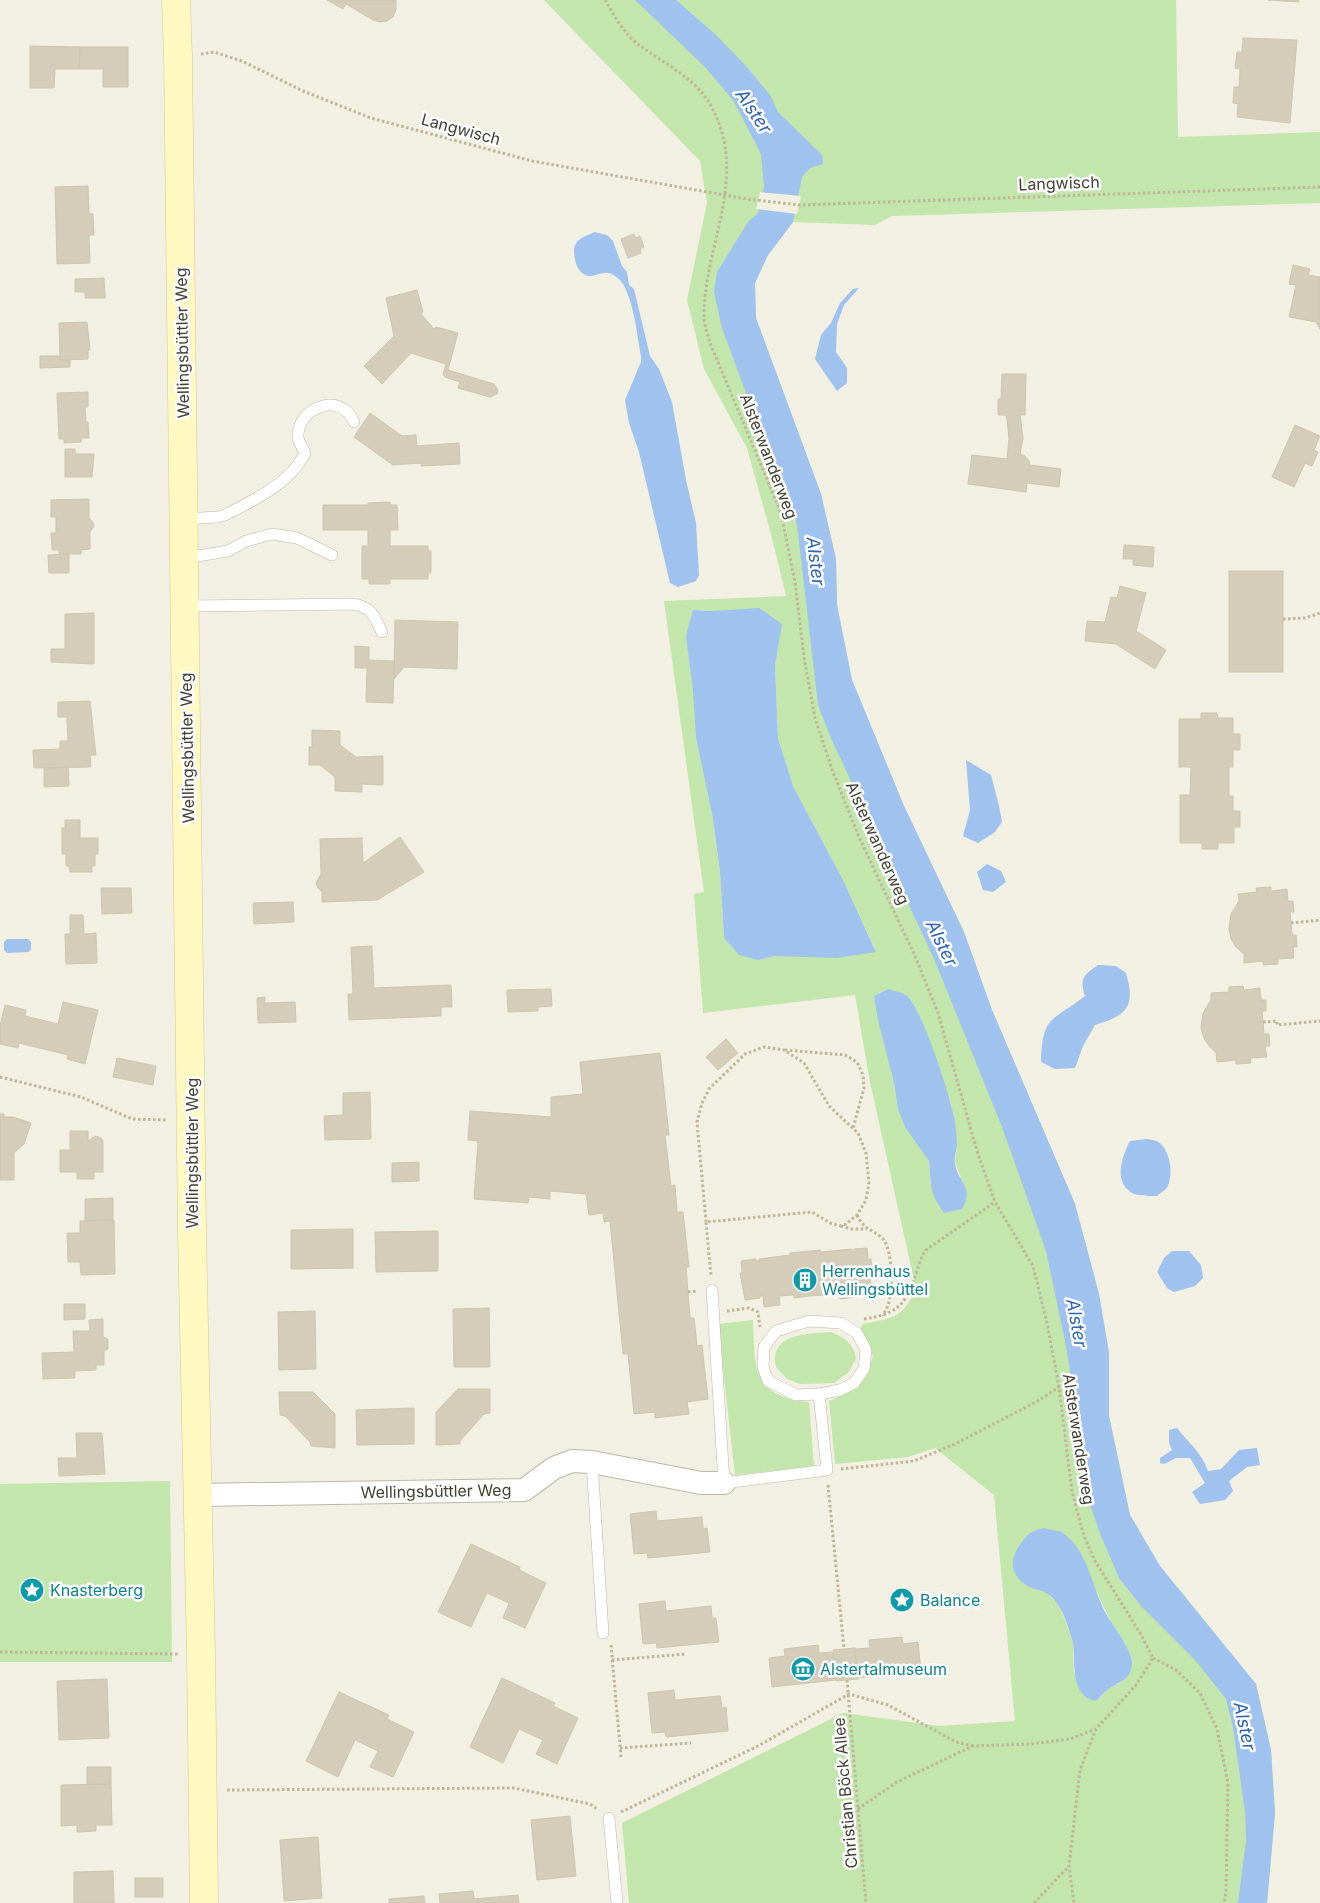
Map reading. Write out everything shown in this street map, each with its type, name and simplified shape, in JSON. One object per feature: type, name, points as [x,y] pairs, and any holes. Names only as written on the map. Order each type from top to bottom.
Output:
[{"type":"main road","name":"Wellingsbüttler Weg","points":[[176,0],[204,1903]]},
{"type":"street","name":"Wellingsbüttler Weg","points":[[197,1495],[524,1490],[554,1468],[572,1461],[592,1462],[701,1483],[724,1483]]},
{"type":"lane","points":[[184,519],[225,515],[278,484],[295,470],[305,453],[298,440],[300,427],[306,417],[313,411],[331,404],[346,409],[352,415],[354,422]]},
{"type":"lane","points":[[185,558],[228,551],[246,541],[272,534],[297,538],[332,555]]},
{"type":"lane","points":[[185,606],[354,604],[366,606],[373,614],[382,632]]},
{"type":"lane","points":[[712,1290],[724,1483],[827,1470],[819,1394]]},
{"type":"lane","points":[[808,1322],[841,1323],[857,1333],[866,1350],[864,1369],[854,1383],[840,1390],[819,1394],[796,1395],[768,1382],[763,1367],[764,1347],[776,1331],[808,1322]]},
{"type":"lane","points":[[592,1462],[603,1633]]},
{"type":"lane","points":[[609,1818],[617,1903]]},
{"type":"path","name":"Alsterwanderweg","points":[[605,0],[621,26],[637,44],[688,80],[710,104],[723,131],[727,160],[726,195],[709,267],[704,319],[710,343],[781,513],[795,582],[804,657],[814,709],[833,772],[859,836],[915,956],[938,1013],[977,1151],[995,1202],[1033,1266],[1047,1323],[1059,1387],[1072,1492],[1084,1536],[1095,1561],[1140,1633],[1153,1658]]},
{"type":"path","name":"Langwisch","points":[[178,56],[214,52],[242,61],[303,91],[371,118],[532,162],[747,200],[800,205],[1320,187]]},
{"type":"path","points":[[1283,619],[1305,618],[1320,613]]},
{"type":"path","points":[[1291,923],[1320,920]]},
{"type":"path","points":[[1263,1022],[1277,1021],[1278,1025],[1320,1021]]},
{"type":"path","points":[[710,1264],[697,1122],[702,1103],[709,1089],[745,1054],[764,1047],[845,1055],[857,1062],[863,1075],[864,1088],[853,1128]]},
{"type":"path","points":[[784,1050],[804,1063],[830,1106],[858,1133],[866,1153],[869,1182],[866,1200],[857,1215],[841,1226]]},
{"type":"path","points":[[0,1077],[82,1097],[132,1119],[192,1122]]},
{"type":"path","points":[[841,1323],[882,1316],[892,1312],[906,1296],[926,1250],[995,1202]]},
{"type":"path","points":[[706,1222],[812,1212],[841,1226],[852,1229],[867,1229]]},
{"type":"path","points":[[857,1215],[860,1223],[881,1237],[888,1246],[891,1288],[888,1304],[882,1316]]},
{"type":"path","points":[[714,1313],[750,1308],[758,1312],[760,1331],[770,1340]]},
{"type":"path","points":[[844,1649],[827,1470],[914,1461],[963,1440],[1036,1402],[1059,1387]]},
{"type":"path","points":[[603,1633],[610,1638],[621,1757]]},
{"type":"path","points":[[0,1652],[23,1654],[201,1654]]},
{"type":"path","points":[[612,1660],[686,1654]]},
{"type":"path","points":[[1074,1903],[1069,1866],[1080,1770],[1096,1729],[1136,1685],[1153,1658],[1176,1670],[1200,1693],[1217,1729],[1228,1783],[1226,1893],[1224,1903]]},
{"type":"path","name":"Christian Böck Allee","points":[[847,1680],[866,1903]]},
{"type":"path","points":[[203,1790],[514,1788],[590,1804],[609,1818],[758,1746],[849,1694],[888,1705],[956,1742],[973,1746],[1031,1744],[1070,1739],[1096,1729]]},
{"type":"path","points":[[620,1748],[691,1743]]},
{"type":"path","points":[[858,1809],[898,1782],[973,1746]]},
{"type":"path","points":[[1034,1903],[1069,1866]]},
{"type":"green space","points":[[544,0],[1176,0],[1178,137],[1320,132],[1320,203],[892,216],[875,225],[793,222],[768,255],[755,283],[756,318],[821,494],[836,559],[837,605],[852,680],[904,806],[964,932],[992,1010],[1075,1204],[1099,1294],[1109,1353],[1109,1416],[1130,1515],[1160,1566],[1256,1684],[1271,1750],[1275,1813],[1267,1903],[629,1903],[622,1823],[843,1713],[939,1726],[1015,1721],[994,1495],[935,1448],[908,1457],[835,1464],[829,1401],[847,1393],[858,1385],[866,1374],[873,1356],[860,1329],[863,1324],[896,1315],[906,1306],[916,1289],[870,1082],[855,995],[703,1013],[694,894],[704,892],[664,601],[786,596],[747,448],[704,369],[687,300],[707,203],[700,161]],"holes":[[[693,610],[714,611],[777,645],[775,665],[778,738],[793,786],[844,882],[876,951],[775,956],[758,960],[724,938],[720,872],[713,819],[696,738]],[[888,989],[906,995],[917,1010],[951,1104],[957,1144],[955,1162],[961,1177],[931,1185],[929,1161],[898,1109],[874,996]],[[1086,1566],[1109,1617],[1126,1645],[1121,1683],[1110,1687],[1096,1701],[1074,1673],[1073,1643],[1058,1604],[1047,1593]]]},
{"type":"green space","points":[[753,1320],[756,1365],[760,1377],[766,1386],[790,1399],[809,1402],[814,1466],[735,1475],[718,1324]]},
{"type":"green space","points":[[831,1332],[848,1342],[853,1348],[856,1358],[849,1372],[834,1383],[800,1384],[787,1379],[776,1367],[775,1356],[778,1347],[784,1342],[801,1335]]},
{"type":"green space","points":[[170,1481],[172,1662],[0,1662],[0,1484]]},
{"type":"water","name":"Alster","points":[[635,0],[676,0],[715,34],[746,66],[770,95],[778,112],[822,155],[823,164],[810,168],[802,177],[793,222],[768,255],[755,283],[756,318],[821,494],[836,559],[837,605],[852,680],[904,806],[964,932],[992,1010],[1075,1204],[1099,1294],[1109,1353],[1109,1416],[1130,1515],[1160,1566],[1256,1684],[1271,1750],[1275,1813],[1267,1903],[1238,1903],[1246,1840],[1245,1812],[1233,1727],[1226,1699],[1196,1661],[1142,1607],[1119,1578],[1101,1536],[1088,1499],[1067,1351],[1046,1251],[1002,1127],[935,961],[830,736],[818,705],[797,525],[786,489],[746,393],[722,328],[714,292],[717,272],[748,222],[758,213],[764,187],[761,154],[733,100],[704,66]]},
{"type":"water","points":[[595,232],[607,235],[613,241],[622,266],[627,272],[629,285],[634,289],[650,356],[659,369],[672,402],[696,523],[699,575],[696,581],[678,587],[670,583],[639,452],[629,423],[625,400],[641,362],[630,300],[623,284],[617,277],[606,273],[587,276],[578,268],[575,260],[574,251],[578,241]]},
{"type":"water","points":[[859,288],[844,305],[837,324],[836,352],[847,368],[847,383],[837,391],[815,359],[821,335],[831,323],[840,303],[853,289]]},
{"type":"water","points":[[759,608],[782,624],[775,665],[778,738],[793,786],[844,882],[876,952],[837,958],[775,956],[758,960],[739,955],[724,938],[720,872],[713,819],[696,738],[693,691],[686,636],[693,610],[714,611]]},
{"type":"water","points":[[966,760],[991,775],[1002,822],[995,832],[978,843],[963,836],[970,810]]},
{"type":"water","points":[[987,864],[1001,871],[1006,882],[993,892],[983,890],[977,872]]},
{"type":"water","points":[[7,939],[28,939],[31,942],[31,950],[28,952],[7,953],[4,950],[4,942]]},
{"type":"water","points":[[1098,965],[1116,966],[1126,973],[1130,994],[1129,1002],[1122,1013],[1095,1025],[1083,1046],[1075,1068],[1055,1069],[1041,1062],[1044,1035],[1047,1027],[1057,1015],[1085,996],[1084,978],[1086,974]]},
{"type":"water","points":[[888,989],[906,995],[913,1004],[928,1035],[942,1075],[955,1122],[957,1145],[955,1164],[967,1195],[962,1209],[944,1213],[934,1197],[929,1161],[905,1127],[898,1109],[874,996]]},
{"type":"water","points":[[1147,1139],[1161,1144],[1169,1160],[1170,1179],[1166,1189],[1157,1196],[1132,1193],[1126,1188],[1121,1175],[1122,1161],[1130,1141]]},
{"type":"water","points":[[1172,1251],[1189,1251],[1201,1265],[1203,1278],[1195,1286],[1174,1292],[1167,1288],[1157,1272],[1164,1258]]},
{"type":"water","points":[[1177,1428],[1198,1453],[1208,1471],[1221,1469],[1239,1450],[1257,1448],[1260,1465],[1247,1467],[1229,1481],[1233,1491],[1225,1500],[1200,1504],[1192,1492],[1205,1483],[1190,1458],[1176,1458],[1164,1464],[1160,1463],[1160,1458],[1172,1450],[1169,1443],[1169,1430]]},
{"type":"water","points":[[1044,1528],[1063,1533],[1078,1549],[1088,1568],[1104,1610],[1125,1644],[1131,1658],[1131,1670],[1127,1677],[1108,1689],[1096,1701],[1087,1698],[1081,1693],[1078,1686],[1074,1669],[1073,1643],[1063,1613],[1058,1605],[1050,1595],[1026,1585],[1014,1571],[1013,1560],[1021,1543],[1029,1534]]},
{"type":"pier","points":[[760,192],[801,196],[797,214],[756,209]]},
{"type":"building","points":[[327,0],[396,0],[396,10],[393,17],[387,21],[380,22],[373,20],[346,4],[343,9]]},
{"type":"building","points":[[1268,0],[1299,0],[1299,2]]},
{"type":"building","points":[[1243,38],[1297,40],[1290,123],[1237,117],[1238,104],[1233,103],[1234,87],[1239,87],[1240,69],[1235,68],[1237,52],[1242,52]]},
{"type":"building","points":[[30,46],[80,47],[79,69],[55,69],[54,88],[30,88]]},
{"type":"building","points":[[80,47],[128,47],[128,87],[103,87],[103,69],[79,69]]},
{"type":"building","points":[[88,186],[89,214],[93,214],[94,235],[89,235],[90,263],[57,264],[55,187]]},
{"type":"building","points":[[634,234],[636,238],[640,236],[644,247],[640,249],[641,253],[628,258],[621,239]]},
{"type":"building","points":[[1293,265],[1310,269],[1308,275],[1320,277],[1320,329],[1316,322],[1289,317],[1296,285],[1289,284]]},
{"type":"building","points":[[104,278],[105,298],[85,298],[85,292],[75,292],[75,279]]},
{"type":"building","points":[[417,290],[423,312],[421,314],[434,329],[436,327],[458,333],[448,370],[494,384],[498,390],[497,394],[490,397],[458,388],[460,382],[445,377],[443,374],[446,364],[411,353],[382,384],[364,366],[394,336],[386,298]]},
{"type":"building","points":[[87,322],[90,350],[88,350],[88,359],[60,360],[59,323]]},
{"type":"building","points":[[40,356],[60,356],[60,360],[70,360],[70,367],[40,368]]},
{"type":"building","points":[[1002,374],[1026,374],[1025,415],[1020,415],[1023,438],[1020,454],[1025,456],[1030,465],[1061,469],[1059,487],[1027,483],[1026,492],[968,484],[972,455],[1007,459],[1009,439],[1007,419],[1006,415],[998,415],[998,399],[1001,399]]},
{"type":"building","points":[[88,392],[88,407],[85,407],[89,438],[81,438],[81,442],[64,443],[64,439],[59,439],[57,393]]},
{"type":"building","points":[[370,413],[402,436],[416,435],[417,446],[459,443],[460,464],[421,466],[421,463],[393,465],[354,437]]},
{"type":"building","points":[[1295,425],[1320,436],[1314,450],[1318,452],[1312,466],[1305,463],[1294,487],[1272,477]]},
{"type":"building","points":[[65,449],[75,449],[75,454],[94,454],[92,477],[65,477]]},
{"type":"building","points":[[89,499],[89,518],[94,526],[90,532],[90,549],[81,550],[81,554],[59,554],[59,550],[52,550],[51,533],[56,533],[56,517],[51,517],[51,500]]},
{"type":"building","points":[[390,502],[390,505],[397,505],[398,530],[390,530],[390,546],[428,546],[428,551],[431,551],[431,573],[428,573],[428,579],[390,579],[390,584],[369,584],[369,579],[362,579],[362,546],[368,546],[368,530],[323,530],[323,505],[368,505],[368,503]]},
{"type":"building","points":[[1124,545],[1154,547],[1153,567],[1133,565],[1133,559],[1123,559]]},
{"type":"building","points":[[69,554],[69,573],[49,573],[48,555]]},
{"type":"building","points":[[1229,571],[1283,571],[1283,672],[1229,672]]},
{"type":"building","points":[[1120,586],[1146,593],[1136,631],[1166,650],[1155,669],[1116,644],[1085,641],[1087,621],[1105,622],[1111,597],[1117,598]]},
{"type":"building","points":[[94,613],[94,664],[51,662],[51,649],[65,649],[65,614]]},
{"type":"building","points":[[395,620],[458,622],[457,669],[404,667],[394,679]]},
{"type":"building","points":[[355,646],[369,647],[369,660],[394,661],[393,703],[366,702],[367,668],[355,668]]},
{"type":"building","points":[[90,701],[96,755],[90,755],[91,767],[34,768],[33,750],[60,749],[60,741],[68,741],[67,717],[58,717],[58,702]]},
{"type":"building","points":[[1201,713],[1217,713],[1218,718],[1233,718],[1233,734],[1240,734],[1240,750],[1233,750],[1233,767],[1229,767],[1229,796],[1233,796],[1233,811],[1240,811],[1240,827],[1234,827],[1234,843],[1218,843],[1218,849],[1202,849],[1202,843],[1180,843],[1180,795],[1190,795],[1191,767],[1179,767],[1179,719],[1201,719]]},
{"type":"building","points":[[312,730],[340,731],[340,745],[356,757],[383,756],[383,785],[362,784],[362,792],[335,791],[335,777],[320,765],[309,765],[309,747],[312,747]]},
{"type":"building","points":[[68,767],[69,786],[44,787],[44,768]]},
{"type":"building","points":[[65,820],[80,820],[80,838],[98,838],[98,854],[95,854],[95,866],[92,866],[92,872],[70,872],[69,866],[66,866],[66,854],[62,854],[62,828],[65,828]]},
{"type":"building","points":[[400,837],[424,872],[377,900],[322,902],[322,892],[316,883],[321,874],[320,839],[362,838],[363,863]]},
{"type":"building","points":[[1271,887],[1271,891],[1287,889],[1288,901],[1293,901],[1294,912],[1290,912],[1292,935],[1296,935],[1297,947],[1293,947],[1294,958],[1278,959],[1278,964],[1263,965],[1263,961],[1244,963],[1244,954],[1231,939],[1229,929],[1231,914],[1239,901],[1238,894],[1257,892],[1256,888]]},
{"type":"building","points":[[101,888],[131,888],[132,913],[102,914]]},
{"type":"building","points":[[293,902],[294,922],[254,924],[253,903]]},
{"type":"building","points":[[70,915],[83,915],[84,934],[96,933],[97,963],[66,964],[65,934],[70,934]]},
{"type":"building","points":[[372,946],[374,988],[451,985],[452,1007],[441,1007],[441,1016],[349,1020],[348,994],[353,994],[351,947]]},
{"type":"building","points":[[1243,986],[1244,990],[1260,988],[1261,1000],[1266,1000],[1266,1011],[1262,1011],[1264,1034],[1269,1034],[1270,1046],[1265,1046],[1267,1057],[1250,1058],[1251,1063],[1236,1064],[1236,1060],[1217,1062],[1216,1053],[1204,1038],[1201,1028],[1203,1013],[1211,1000],[1211,993],[1229,992],[1229,987]]},
{"type":"building","points":[[551,989],[552,1006],[538,1007],[538,1011],[508,1012],[507,990]]},
{"type":"building","points":[[265,997],[265,1003],[295,1002],[296,1022],[258,1023],[257,998]]},
{"type":"building","points":[[63,1002],[98,1010],[85,1064],[67,1059],[68,1055],[19,1043],[18,1048],[0,1044],[0,1026],[5,1005],[26,1010],[25,1016],[58,1024]]},
{"type":"building","points":[[726,1039],[738,1053],[718,1070],[706,1057]]},
{"type":"building","points":[[660,1053],[669,1135],[665,1135],[671,1186],[675,1185],[677,1212],[683,1212],[689,1267],[686,1267],[690,1318],[694,1318],[697,1346],[702,1345],[708,1399],[687,1402],[689,1414],[655,1418],[655,1412],[634,1414],[628,1354],[623,1354],[610,1221],[604,1222],[603,1213],[589,1215],[586,1194],[550,1191],[550,1199],[529,1197],[528,1203],[474,1199],[478,1141],[468,1140],[470,1111],[551,1117],[551,1097],[583,1094],[580,1062]]},
{"type":"building","points":[[117,1058],[156,1066],[153,1085],[113,1077]]},
{"type":"building","points":[[370,1092],[371,1139],[325,1140],[324,1116],[343,1115],[343,1093]]},
{"type":"building","points":[[0,1114],[4,1114],[4,1117],[13,1117],[31,1123],[24,1144],[14,1153],[14,1180],[0,1180]]},
{"type":"building","points":[[70,1131],[88,1131],[88,1141],[95,1136],[103,1141],[103,1172],[94,1172],[94,1179],[77,1179],[77,1172],[60,1172],[60,1150],[70,1150]]},
{"type":"building","points":[[419,1162],[419,1181],[392,1182],[392,1163]]},
{"type":"building","points":[[113,1198],[113,1220],[85,1221],[85,1199]]},
{"type":"building","points":[[114,1220],[115,1274],[81,1275],[80,1262],[68,1262],[67,1233],[80,1233],[80,1221]]},
{"type":"building","points":[[353,1229],[353,1268],[291,1269],[291,1230]]},
{"type":"building","points":[[438,1231],[438,1271],[376,1272],[375,1232]]},
{"type":"building","name":"Herrenhaus Wellingsbüttel","points":[[867,1248],[873,1274],[870,1275],[871,1287],[858,1288],[856,1286],[857,1297],[840,1299],[839,1290],[824,1292],[824,1295],[794,1298],[794,1295],[779,1296],[780,1305],[764,1307],[763,1296],[745,1300],[740,1273],[742,1273],[741,1261],[756,1259],[756,1261],[759,1261],[759,1259],[790,1255],[790,1253],[852,1249],[854,1251],[854,1249]]},
{"type":"building","points":[[64,1304],[85,1304],[85,1319],[64,1320]]},
{"type":"building","points":[[489,1308],[490,1367],[454,1367],[453,1309]]},
{"type":"building","points":[[315,1311],[316,1369],[279,1370],[278,1312]]},
{"type":"building","points":[[103,1319],[103,1337],[108,1339],[108,1349],[104,1351],[104,1365],[96,1365],[96,1370],[75,1371],[75,1378],[43,1379],[42,1353],[74,1352],[73,1331],[90,1331],[89,1320]]},
{"type":"building","points":[[458,1389],[490,1389],[490,1413],[484,1414],[460,1441],[460,1444],[436,1445],[436,1412]]},
{"type":"building","points":[[279,1392],[313,1392],[335,1414],[335,1448],[311,1446],[310,1442],[285,1416],[280,1415]]},
{"type":"building","points":[[414,1408],[414,1444],[357,1445],[356,1410]]},
{"type":"building","points":[[76,1433],[102,1433],[105,1474],[59,1476],[58,1458],[77,1458]]},
{"type":"building","points":[[656,1511],[657,1521],[702,1517],[703,1529],[707,1528],[710,1552],[648,1558],[647,1553],[634,1554],[630,1514]]},
{"type":"building","points":[[471,1544],[520,1567],[519,1570],[546,1583],[525,1628],[503,1618],[509,1603],[487,1593],[471,1627],[438,1612]]},
{"type":"building","points":[[665,1601],[666,1611],[711,1606],[712,1618],[716,1618],[719,1642],[657,1648],[656,1643],[643,1644],[639,1604]]},
{"type":"building","points":[[902,1637],[903,1644],[918,1642],[921,1671],[858,1678],[855,1649],[870,1648],[869,1640]]},
{"type":"building","name":"Alstertalmuseum","points":[[818,1645],[819,1653],[833,1652],[836,1680],[772,1687],[769,1658],[785,1656],[784,1649]]},
{"type":"building","points":[[855,1648],[858,1679],[836,1681],[833,1650]]},
{"type":"building","points":[[502,1678],[555,1703],[553,1706],[578,1718],[557,1764],[536,1754],[543,1740],[519,1729],[503,1763],[470,1747]]},
{"type":"building","points":[[107,1679],[109,1738],[59,1740],[57,1681]]},
{"type":"building","points":[[674,1690],[675,1700],[720,1696],[722,1708],[726,1707],[728,1731],[666,1737],[665,1732],[652,1733],[648,1693]]},
{"type":"building","points":[[339,1692],[389,1715],[387,1719],[414,1732],[393,1777],[370,1767],[378,1751],[355,1740],[338,1777],[306,1761]]},
{"type":"building","points":[[87,1767],[111,1767],[111,1784],[87,1785]]},
{"type":"building","points":[[111,1784],[112,1825],[96,1825],[96,1831],[77,1832],[77,1825],[61,1826],[61,1785]]},
{"type":"building","points":[[570,1816],[576,1876],[537,1880],[531,1820]]},
{"type":"building","points":[[318,1837],[322,1898],[284,1901],[280,1840]]},
{"type":"building","points":[[113,1871],[114,1903],[74,1903],[74,1872]]},
{"type":"building","points":[[135,1878],[163,1878],[163,1897],[135,1897]]},
{"type":"building","points":[[473,1891],[474,1899],[518,1895],[519,1903],[440,1903],[439,1894]]},
{"type":"building","points":[[424,1896],[425,1903],[389,1903],[389,1899]]},
{"type":"place","name":"Herrenhaus Wellingsbüttel","points":[[805,1280]]},
{"type":"place","name":"Knasterberg","points":[[32,1590]]},
{"type":"place","name":"Balance","points":[[902,1600]]},
{"type":"place","name":"Alstertalmuseum","points":[[803,1669]]}]
